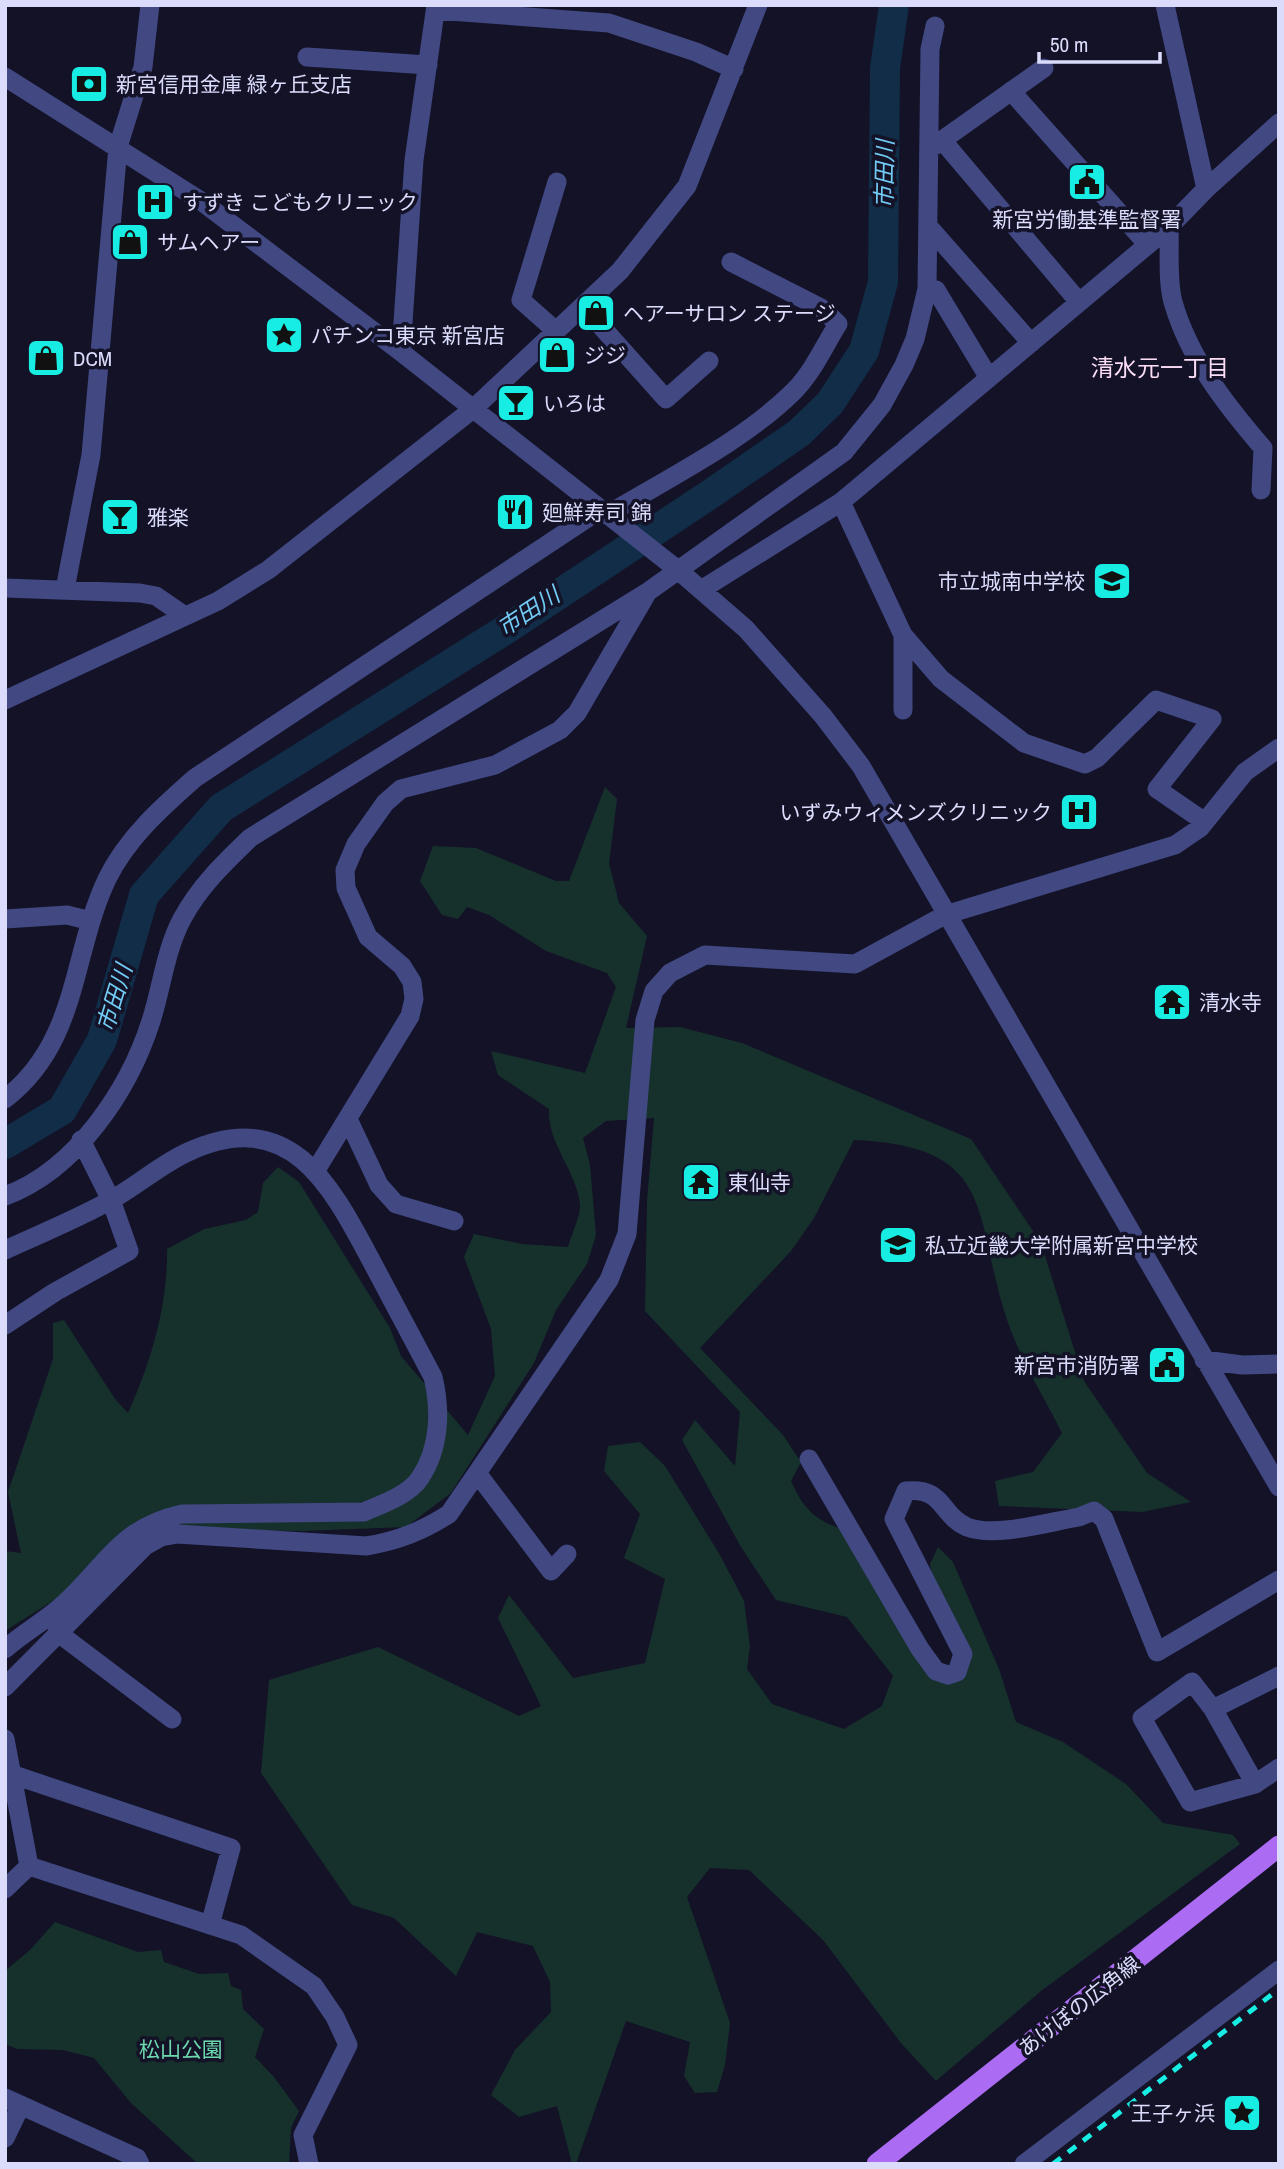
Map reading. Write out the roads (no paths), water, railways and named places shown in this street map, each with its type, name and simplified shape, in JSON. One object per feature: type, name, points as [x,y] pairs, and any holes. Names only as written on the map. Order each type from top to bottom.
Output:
[{"type":"main road","name":"あけぼの広角線","points":[[877,2164],[1279,1846]]},
{"type":"street","points":[[65,589],[90,455],[118,147],[143,67],[150,5]]},
{"type":"street","points":[[5,700],[218,601],[268,570],[472,409],[620,271],[687,186],[758,5]]},
{"type":"street","points":[[1165,5],[1206,189]]},
{"type":"street","points":[[401,352],[414,160],[436,8],[609,23],[696,52],[734,69]]},
{"type":"street","points":[[5,1196],[25,1189],[81,1140],[122,1088],[152,1020],[167,954],[181,920],[200,888],[250,838],[649,591],[844,452],[883,405],[915,339],[927,289],[928,226],[935,145],[930,49],[935,26]]},
{"type":"street","points":[[307,57],[428,65]]},
{"type":"street","points":[[935,145],[1044,68]]},
{"type":"street","points":[[5,77],[201,201],[401,352],[678,570],[746,629],[823,716],[854,756],[1279,1488]]},
{"type":"street","points":[[1011,91],[1148,245]]},
{"type":"street","points":[[701,590],[841,502],[1169,227],[1206,189],[1279,123]]},
{"type":"street","points":[[935,145],[1079,302]]},
{"type":"street","points":[[556,331],[521,300],[557,182]]},
{"type":"street","points":[[928,226],[1031,343]]},
{"type":"street","points":[[1169,227],[1173,302],[1199,360],[1221,399],[1263,448],[1261,490]]},
{"type":"street","points":[[5,1099],[29,1076],[61,1028],[91,921],[108,876],[128,846],[164,806],[195,778],[604,512],[764,416],[794,391],[810,372],[838,324],[821,308],[731,262]]},
{"type":"street","points":[[927,289],[936,290],[989,378]]},
{"type":"street","points":[[583,306],[666,399],[709,360]]},
{"type":"street","points":[[841,502],[903,635],[941,679],[1024,743],[1066,760],[1085,764],[1097,758],[1156,699],[1212,719],[1157,789],[1205,821]]},
{"type":"street","points":[[5,589],[65,589],[156,596],[185,616]]},
{"type":"street","points":[[316,1170],[410,1016],[414,999],[412,982],[402,966],[368,937],[346,888],[345,870],[356,844],[385,803],[401,789],[495,765],[560,730],[577,713],[649,591]]},
{"type":"street","points":[[903,635],[903,710]]},
{"type":"street","points":[[5,1687],[145,1546],[161,1537],[177,1534],[366,1546],[394,1541],[420,1532],[449,1514],[609,1280],[619,1259],[627,1234],[640,1051],[654,992],[670,973],[705,955],[855,964],[945,915],[1175,845],[1205,821],[1245,772],[1279,748]]},
{"type":"street","points":[[5,919],[67,915],[91,921]]},
{"type":"street","points":[[348,1119],[379,1185],[396,1204],[454,1221]]},
{"type":"street","points":[[5,1250],[111,1200],[188,1152],[235,1137],[273,1143],[298,1156],[316,1170],[344,1210],[433,1377],[440,1408],[437,1434],[419,1480],[391,1501],[364,1512],[182,1514],[153,1520],[131,1534],[64,1604],[5,1649]]},
{"type":"street","points":[[5,1325],[55,1292],[129,1251],[111,1200],[81,1140]]},
{"type":"street","points":[[1204,1360],[1279,1364]]},
{"type":"street","points":[[808,1459],[920,1649],[936,1671],[948,1675],[957,1672],[963,1654],[894,1519],[905,1491],[920,1489],[932,1494],[964,1526],[986,1532],[1079,1517],[1094,1511],[1104,1519],[1157,1652],[1279,1580]]},
{"type":"street","points":[[477,1473],[551,1571],[567,1554]]},
{"type":"street","points":[[57,1632],[172,1719]]},
{"type":"street","points":[[1213,1709],[1279,1677]]},
{"type":"street","points":[[1255,1784],[1213,1709],[1192,1682],[1142,1718],[1190,1802],[1255,1784],[1279,1768]]},
{"type":"street","points":[[5,1739],[14,1775],[29,1866]]},
{"type":"street","points":[[14,1775],[231,1849],[210,1925]]},
{"type":"street","points":[[5,1889],[29,1866]]},
{"type":"street","points":[[29,1866],[241,1935],[314,1986],[335,2017],[348,2045],[303,2135],[309,2164]]},
{"type":"street","points":[[1024,2164],[1279,1970]]},
{"type":"street","points":[[5,2138],[13,2101],[137,2158],[140,2164]]},
{"type":"waterway","name":"市田川","points":[[5,1144],[62,1110],[102,1040],[144,895],[221,808],[505,630],[709,495],[799,433],[830,403],[864,351],[883,282],[885,68],[894,5]]},
{"type":"railway","points":[[1053,2164],[1279,1989]]},
{"type":"place","name":"新宮信用金庫 緑ヶ丘支店","points":[[89,84]]},
{"type":"place","name":"新宮労働基準監督署","points":[[1087,182]]},
{"type":"place","name":"すずき こどもクリニック","points":[[155,202]]},
{"type":"place","name":"サムヘアー","points":[[130,242]]},
{"type":"place","name":"ヘアーサロン ステージ","points":[[596,313]]},
{"type":"place","name":"パチンコ東京 新宮店","points":[[284,335]]},
{"type":"place","name":"ジジ","points":[[557,355]]},
{"type":"place","name":"DCM","points":[[46,358]]},
{"type":"place","name":"いろは","points":[[516,403]]},
{"type":"place","name":"廻鮮寿司 錦","points":[[515,512]]},
{"type":"place","name":"雅楽","points":[[120,517]]},
{"type":"place","name":"市立城南中学校","points":[[1112,581]]},
{"type":"place","name":"いずみウィメンズクリニック","points":[[1079,812]]},
{"type":"place","name":"清水寺","points":[[1172,1002]]},
{"type":"place","name":"東仙寺","points":[[701,1182]]},
{"type":"place","name":"私立近畿大学附属新宮中学校","points":[[898,1245]]},
{"type":"place","name":"新宮市消防署","points":[[1167,1365]]},
{"type":"place","name":"王子ヶ浜","points":[[1242,2113]]},
{"type":"district","name":"清水元一丁目","points":[[1160,367]]},
{"type":"park label","name":"松山公園","points":[[181,2049]]}]
